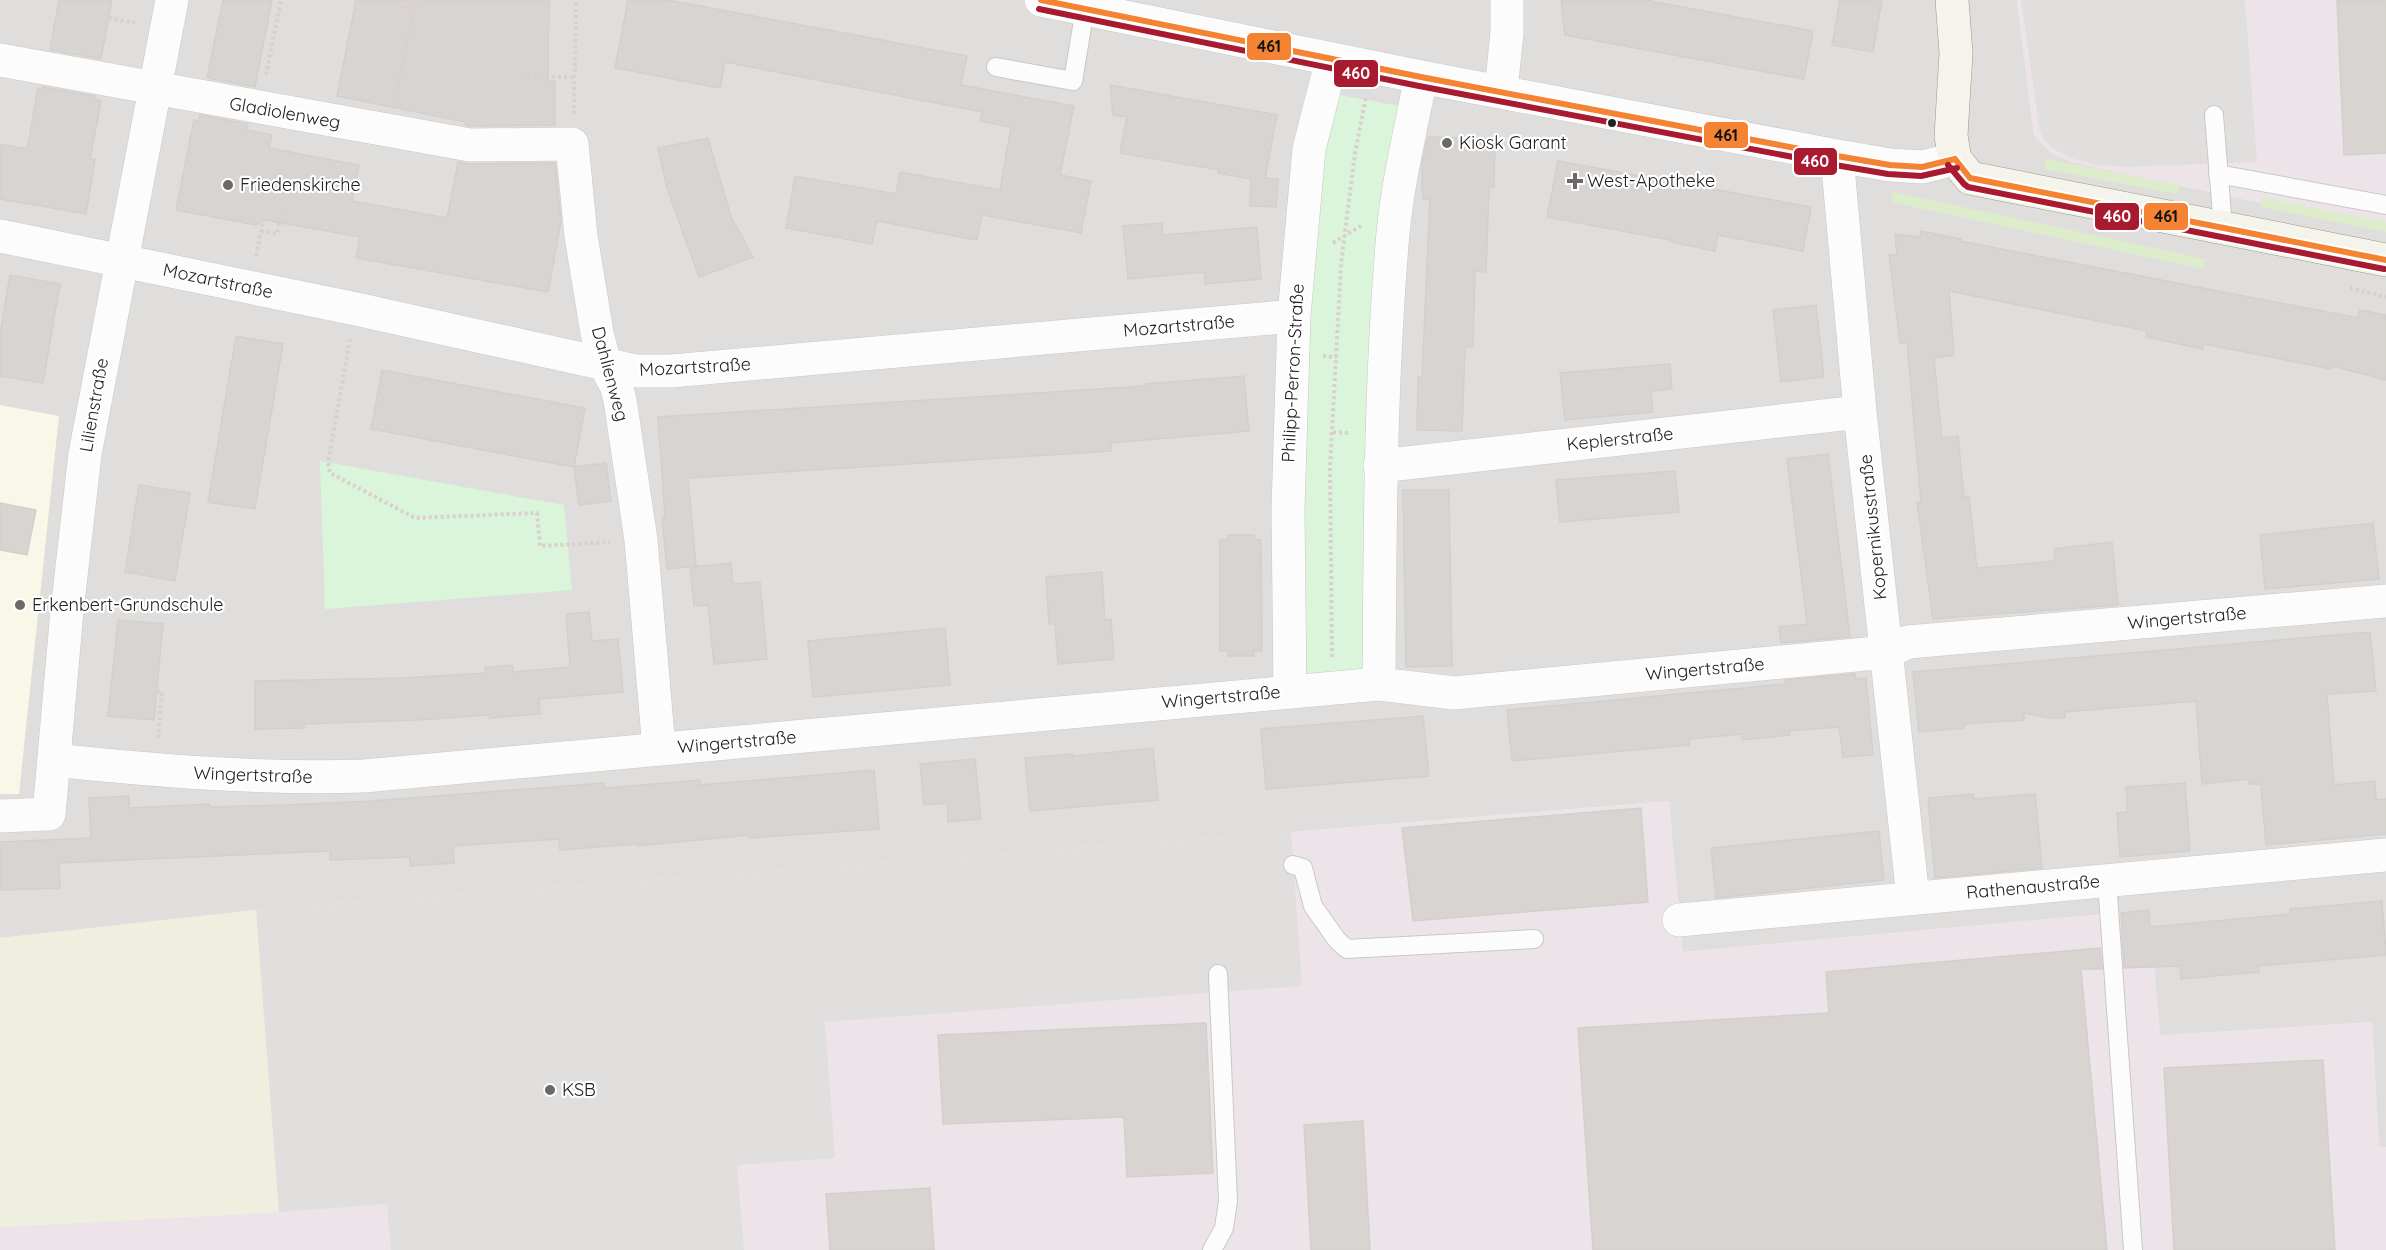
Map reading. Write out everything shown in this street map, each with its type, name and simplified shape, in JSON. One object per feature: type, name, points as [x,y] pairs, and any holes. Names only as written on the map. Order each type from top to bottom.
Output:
[{"type":"street","name":"Lilienstraße","points":[[0,816],[49,814],[67,611],[85,454],[172,0]]},
{"type":"street","points":[[1041,0],[1422,77],[1837,156],[1890,165],[1922,167],[1955,159]]},
{"type":"street","points":[[1501,91],[1507,32],[1507,0]]},
{"type":"street","points":[[1952,0],[1956,53],[1951,136],[1955,159],[1970,178],[2386,260]]},
{"type":"street","name":"Philipp-Perron-Straße","points":[[1290,691],[1288,509],[1293,316],[1309,148],[1332,59]]},
{"type":"street","name":"Gladiolenweg","points":[[0,60],[470,145],[572,144]]},
{"type":"street","points":[[1379,684],[1380,466],[1393,232],[1422,77]]},
{"type":"street","name":"Dahlienweg","points":[[572,144],[581,236],[597,333],[605,364],[620,400],[641,540],[659,749]]},
{"type":"street","name":"Kopernikusstraße","points":[[1837,156],[1860,412],[1913,898]]},
{"type":"street","name":"Mozartstraße","points":[[0,236],[356,309],[636,371],[671,371],[1293,316]]},
{"type":"street","name":"Keplerstraße","points":[[1380,466],[1860,412]]},
{"type":"street","name":"Wingertstraße","points":[[54,760],[156,771],[274,777],[364,776],[1379,684],[1454,693],[1887,652],[1908,642],[2386,601]]},
{"type":"street","name":"Rathenaustraße","points":[[1679,920],[2386,855]]},
{"type":"lane","points":[[996,66],[1073,81],[1085,9]]},
{"type":"lane","points":[[2214,115],[2223,228]]},
{"type":"lane","points":[[2218,174],[2386,206]]},
{"type":"lane","points":[[1293,865],[1304,868],[1313,906],[1337,940],[1347,949],[1534,939]]},
{"type":"lane","points":[[2106,881],[2133,1250]]},
{"type":"lane","points":[[1212,1250],[1224,1228],[1228,1201],[1218,974]]},
{"type":"path","points":[[260,108],[281,0]]},
{"type":"path","points":[[389,131],[416,0]]},
{"type":"path","points":[[572,144],[576,77],[576,0]]},
{"type":"path","points":[[404,7],[414,10]]},
{"type":"path","points":[[109,18],[144,25]]},
{"type":"path","points":[[262,53],[270,55]]},
{"type":"path","points":[[1332,688],[1330,468],[1345,236],[1355,153],[1370,66]]},
{"type":"path","points":[[391,75],[400,77]]},
{"type":"path","points":[[526,81],[526,77],[576,77]]},
{"type":"path","points":[[1299,264],[1398,200]]},
{"type":"path","points":[[261,231],[277,234],[281,209]]},
{"type":"path","points":[[356,309],[328,463],[330,473],[415,518],[537,513],[540,546],[641,540]]},
{"type":"path","points":[[156,771],[162,692],[157,691]]},
{"type":"shaded area","points":[[0,0],[2017,0],[2034,135],[2071,162],[2386,230],[2386,1147],[2379,1147],[2372,1022],[2160,1036],[2149,910],[1682,952],[1669,801],[1291,832],[256,910],[0,938]]},
{"type":"shaded area","points":[[2017,0],[2386,0],[2386,230],[2071,162],[2049,152],[2034,135]]},
{"type":"shaded area","points":[[2021,0],[2245,0],[2257,162],[2125,167],[2097,165],[2074,159],[2057,151],[2045,141],[2040,132]]},
{"type":"shaded area","points":[[200,228],[257,239],[251,266],[194,255]]},
{"type":"shaded area","points":[[263,240],[340,255],[334,283],[257,267]]},
{"type":"shaded area","points":[[147,301],[221,314],[201,435],[123,423]]},
{"type":"shaded area","name":"Erkenbert-Grundschule","points":[[0,405],[59,416],[19,794],[0,794]]},
{"type":"shaded area","points":[[165,723],[233,728],[232,750],[164,746]]},
{"type":"shaded area","points":[[1669,801],[1683,952],[2149,910],[2160,1035],[2372,1022],[2379,1147],[2386,1147],[2386,1250],[0,1250],[0,1227],[278,1212],[256,910],[1291,832]]},
{"type":"shaded area","name":"KSB","points":[[1291,832],[1302,986],[825,1022],[835,1158],[737,1165],[744,1250],[391,1250],[387,1204],[279,1212],[256,910]]},
{"type":"green space","points":[[1329,93],[1411,108],[1373,675],[1296,680],[1295,510]]},
{"type":"green space","points":[[2046,159],[2180,185],[2178,194],[2044,169]]},
{"type":"green space","points":[[1893,192],[2205,259],[2203,269],[1891,202]]},
{"type":"green space","points":[[2262,197],[2386,222],[2386,232],[2260,207]]},
{"type":"green space","points":[[320,461],[564,505],[572,590],[325,609]]},
{"type":"green space","points":[[256,910],[279,1212],[0,1227],[0,938]]},
{"type":"building","points":[[59,0],[112,0],[101,59],[50,50]]},
{"type":"building","points":[[223,0],[272,0],[255,87],[207,78]]},
{"type":"building","points":[[356,0],[549,0],[548,81],[555,81],[555,125],[472,126],[465,125],[466,122],[337,96]]},
{"type":"building","points":[[628,0],[668,0],[967,56],[961,85],[1074,106],[1060,175],[1091,181],[1081,233],[982,215],[977,240],[877,221],[872,244],[786,228],[795,176],[896,194],[900,172],[1000,190],[1011,127],[980,121],[982,112],[725,62],[720,88],[615,68]]},
{"type":"building","points":[[1561,0],[1645,0],[1813,31],[1804,79],[1565,35]]},
{"type":"building","points":[[1840,0],[1882,0],[1873,52],[1832,45]]},
{"type":"building","points":[[2337,0],[2386,0],[2386,153],[2344,155]]},
{"type":"building","points":[[1110,85],[1277,115],[1265,178],[1278,179],[1276,207],[1250,206],[1251,179],[1218,173],[1219,170],[1120,153],[1127,117],[1113,115]]},
{"type":"building","points":[[43,87],[95,96],[94,99],[101,101],[90,159],[95,160],[86,214],[0,199],[0,144],[27,149],[38,89],[42,90]]},
{"type":"building","points":[[200,115],[248,124],[247,130],[272,135],[269,148],[359,165],[352,201],[447,218],[458,162],[470,164],[555,163],[561,222],[548,292],[356,258],[360,237],[265,220],[256,225],[176,210],[194,120],[199,121]]},
{"type":"building","points":[[1428,137],[1495,139],[1494,187],[1489,187],[1486,272],[1475,271],[1473,347],[1465,347],[1462,431],[1417,430],[1418,377],[1422,377],[1430,199],[1423,199],[1422,164]]},
{"type":"building","points":[[708,138],[731,217],[753,257],[699,277],[667,188],[658,148]]},
{"type":"building","points":[[1558,161],[1811,207],[1803,251],[1718,235],[1715,251],[1670,242],[1670,240],[1547,217]]},
{"type":"building","points":[[1162,223],[1163,235],[1257,227],[1261,279],[1205,284],[1204,272],[1128,279],[1123,226]]},
{"type":"building","points":[[1921,231],[1961,239],[1960,241],[2358,318],[2360,310],[2386,315],[2386,380],[2332,366],[2331,369],[2204,344],[2203,349],[2146,337],[2147,331],[1949,291],[1954,355],[1934,358],[1938,400],[1942,438],[1958,436],[1964,497],[1969,496],[1977,568],[2055,561],[2054,549],[2112,542],[2118,605],[1933,619],[1917,502],[1921,502],[1907,343],[1900,344],[1889,255],[1897,255],[1895,234],[1920,237]]},
{"type":"building","points":[[10,275],[60,284],[43,383],[0,376],[0,334]]},
{"type":"building","points":[[1816,305],[1824,377],[1781,382],[1773,310]]},
{"type":"building","points":[[236,336],[283,344],[255,509],[208,502]]},
{"type":"building","points":[[1670,364],[1672,389],[1651,391],[1653,412],[1565,420],[1560,373]]},
{"type":"building","points":[[382,370],[585,408],[574,467],[371,429]]},
{"type":"building","points":[[1244,376],[1249,431],[1111,443],[1111,451],[688,478],[696,566],[691,567],[731,563],[733,584],[760,582],[767,659],[714,664],[708,605],[694,606],[690,567],[667,569],[662,517],[665,517],[658,417],[1146,386],[1146,384]]},
{"type":"building","points":[[1828,454],[1850,637],[1781,643],[1779,627],[1807,624],[1787,459]]},
{"type":"building","points":[[606,463],[611,501],[579,505],[574,467]]},
{"type":"building","points":[[1675,471],[1679,512],[1560,522],[1556,480]]},
{"type":"building","points":[[139,485],[190,493],[175,581],[125,572]]},
{"type":"building","points":[[1403,490],[1449,490],[1452,666],[1406,667]]},
{"type":"building","points":[[0,503],[36,510],[27,555],[0,550]]},
{"type":"building","points":[[2373,523],[2379,579],[2265,589],[2260,535]]},
{"type":"building","points":[[1228,535],[1254,535],[1254,540],[1261,540],[1262,651],[1254,651],[1254,656],[1228,656],[1228,651],[1220,651],[1220,540],[1228,540]]},
{"type":"building","points":[[1102,572],[1105,620],[1111,619],[1114,659],[1058,664],[1055,624],[1049,624],[1046,577]]},
{"type":"building","points":[[589,612],[592,641],[618,639],[623,692],[539,699],[540,714],[490,718],[490,715],[304,724],[304,728],[255,729],[255,681],[403,678],[486,673],[485,668],[512,665],[513,672],[570,667],[566,614]]},
{"type":"building","points":[[118,620],[163,624],[154,720],[108,716]]},
{"type":"building","points":[[945,628],[950,685],[813,697],[808,641]]},
{"type":"building","points":[[2370,632],[2376,691],[2327,694],[2334,785],[2375,781],[2376,800],[2386,799],[2386,834],[2266,845],[2261,784],[2249,784],[2249,779],[2202,784],[2196,701],[2065,712],[2065,718],[2049,718],[2024,713],[2024,720],[1964,724],[1964,728],[1919,732],[1913,672]]},
{"type":"building","points":[[1855,674],[1855,679],[1866,678],[1873,755],[1843,757],[1839,727],[1789,731],[1790,735],[1742,740],[1741,734],[1689,739],[1689,745],[1512,761],[1507,710],[1786,684],[1785,680]]},
{"type":"building","points":[[1423,716],[1429,776],[1266,789],[1261,729]]},
{"type":"building","points":[[1153,748],[1158,800],[1030,811],[1025,758]]},
{"type":"building","points":[[975,759],[981,819],[948,822],[947,803],[924,805],[920,764]]},
{"type":"building","points":[[874,770],[879,829],[749,838],[749,835],[638,846],[638,844],[560,850],[559,839],[453,846],[454,863],[410,866],[410,857],[330,860],[330,851],[59,863],[60,888],[0,890],[0,842],[91,838],[89,798],[129,796],[129,808],[210,804],[210,807],[287,805],[372,801],[604,783],[605,788],[700,780],[700,785]]},
{"type":"building","points":[[2185,783],[2190,851],[2120,857],[2117,813],[2128,812],[2126,787]]},
{"type":"building","points":[[1973,794],[1974,799],[2035,794],[2042,868],[1935,878],[1928,798]]},
{"type":"building","points":[[1641,808],[1648,902],[1413,921],[1402,828]]},
{"type":"building","points":[[1879,831],[1884,880],[1716,898],[1711,848]]},
{"type":"building","points":[[2382,901],[2386,955],[2258,966],[2259,972],[2181,979],[2180,966],[2124,968],[2121,913],[2149,910],[2150,927],[2290,914],[2290,909]]},
{"type":"building","points":[[2100,948],[2102,969],[2081,969],[2107,1250],[1593,1250],[1578,1028],[1829,1013],[1826,972]]},
{"type":"building","points":[[1206,1023],[1213,1173],[1127,1177],[1124,1117],[943,1124],[938,1035]]},
{"type":"building","points":[[2323,1060],[2335,1250],[2174,1250],[2164,1068]]},
{"type":"building","points":[[1363,1121],[1370,1250],[1311,1250],[1304,1125]]},
{"type":"building","points":[[930,1188],[934,1250],[830,1250],[826,1194]]},
{"type":"transit line","name":"461","points":[[1041,0],[1421,77],[1837,156],[1890,165],[1922,167],[1955,159]]},
{"type":"transit line","name":"460","points":[[1039,9],[1419,86],[1835,165],[1888,174],[1921,176],[1957,168]]},
{"type":"transit line","name":"461","points":[[1955,159],[1970,178],[2386,260]]},
{"type":"transit line","name":"460","points":[[1948,165],[1968,187],[2384,269]]},
{"type":"place","name":"Kiosk Garant","points":[[1447,143]]},
{"type":"place","name":"West-Apotheke","points":[[1575,181]]},
{"type":"place","name":"Friedenskirche","points":[[228,185]]},
{"type":"place","name":"Erkenbert-Grundschule","points":[[20,605]]},
{"type":"place","name":"KSB","points":[[550,1090]]}]
